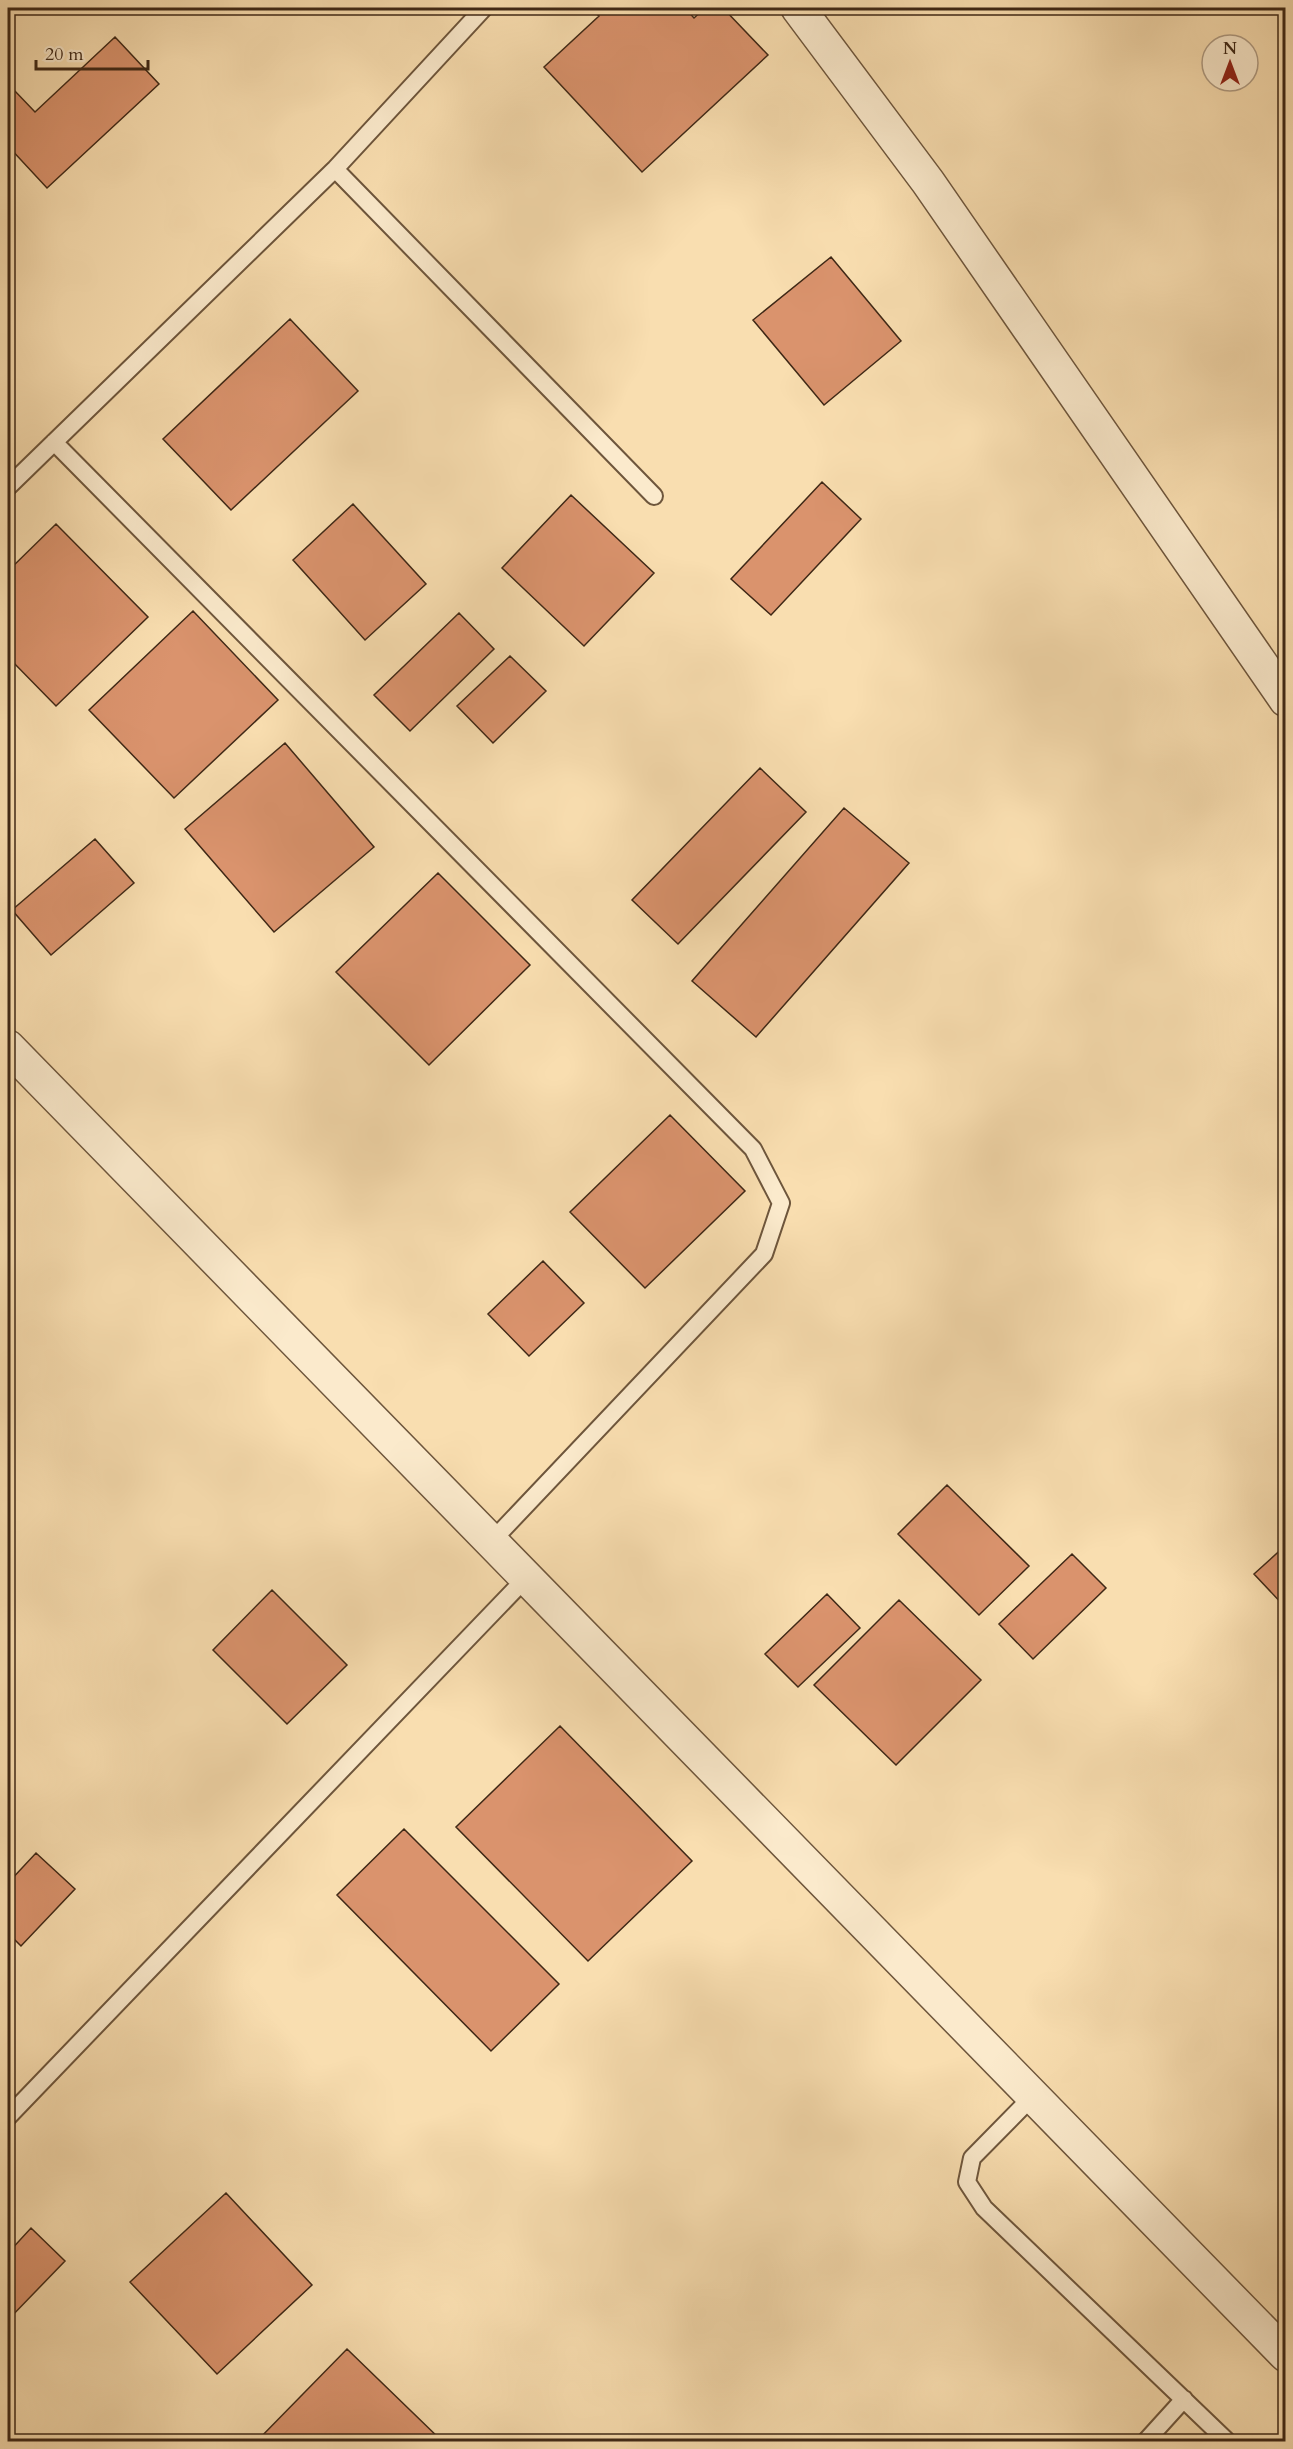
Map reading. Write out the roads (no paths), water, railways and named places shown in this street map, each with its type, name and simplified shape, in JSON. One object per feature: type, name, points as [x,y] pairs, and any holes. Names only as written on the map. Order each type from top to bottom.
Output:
[{"type":"street","points":[[798,8],[928,182],[1286,700]]},
{"type":"street","points":[[8,1047],[1286,2355]]},
{"type":"lane","points":[[8,487],[335,169],[484,8]]},
{"type":"lane","points":[[335,169],[654,496]]},
{"type":"lane","points":[[54,442],[753,1149],[782,1203],[764,1254],[491,1542]]},
{"type":"lane","points":[[8,2117],[526,1578]]},
{"type":"lane","points":[[1033,2096],[972,2158],[967,2182],[984,2208],[1228,2442]]},
{"type":"lane","points":[[1145,2442],[1184,2399]]}]
